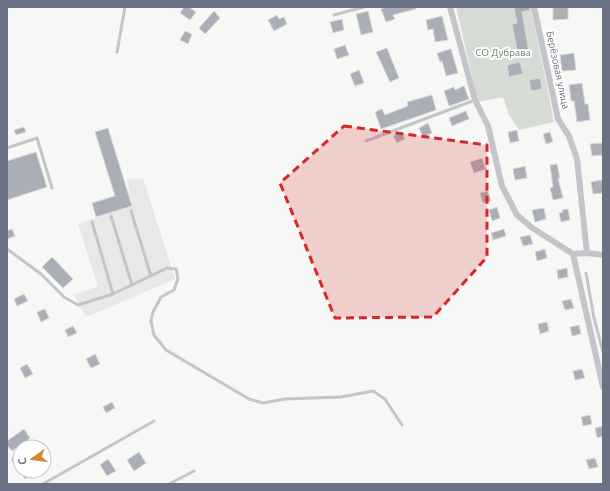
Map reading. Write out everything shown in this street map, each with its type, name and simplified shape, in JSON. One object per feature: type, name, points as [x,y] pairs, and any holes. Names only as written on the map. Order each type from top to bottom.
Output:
[{"type":"street","points":[[450,7],[475,100],[488,126],[502,186],[517,215],[531,227],[573,254],[587,253],[603,255]]},
{"type":"street","name":"Берёзовая улица","points":[[534,7],[558,119],[569,136],[577,159],[587,253]]},
{"type":"street","points":[[573,254],[603,386]]},
{"type":"lane","points":[[117,52],[125,7]]},
{"type":"lane","points":[[334,15],[364,7]]},
{"type":"lane","points":[[366,141],[475,100]]},
{"type":"lane","points":[[7,148],[36,138],[52,188]]},
{"type":"lane","points":[[131,210],[151,276]]},
{"type":"lane","points":[[111,216],[132,285]]},
{"type":"lane","points":[[92,222],[113,294]]},
{"type":"lane","points":[[7,249],[42,274],[70,302],[78,305],[113,294],[167,268],[176,269],[178,278],[174,290],[161,297],[153,312],[151,321],[154,335],[166,350],[249,399],[263,402],[341,397],[373,391],[385,399],[402,425]]},
{"type":"lane","points":[[586,273],[594,318],[603,352]]},
{"type":"lane","points":[[43,484],[154,421]]},
{"type":"lane","points":[[169,484],[194,471]]},
{"type":"highlighted area","points":[[344,126],[487,145],[487,257],[433,317],[335,318],[280,183]]},
{"type":"shaded area","points":[[143,178],[175,279],[86,317],[74,295],[98,286],[78,224],[132,206],[127,179]]},
{"type":"green space","name":"СО Дубрава","points":[[456,7],[531,7],[554,122],[519,130],[509,115],[503,97],[478,102]]},
{"type":"building","points":[[184,7],[189,7],[196,12],[190,20],[180,13]]},
{"type":"building","points":[[386,7],[416,7],[416,9],[393,15],[395,19],[386,22],[381,9]]},
{"type":"building","points":[[514,7],[530,7],[530,10],[522,12],[529,52],[518,55],[512,24],[517,23]]},
{"type":"building","points":[[553,7],[568,7],[568,19],[553,20]]},
{"type":"building","points":[[214,11],[220,18],[205,34],[199,28]]},
{"type":"building","points":[[368,11],[373,32],[361,35],[356,14]]},
{"type":"building","points":[[277,15],[279,19],[284,17],[287,24],[274,31],[268,20]]},
{"type":"building","points":[[442,16],[448,40],[435,42],[433,29],[428,30],[426,20]]},
{"type":"building","points":[[342,19],[344,30],[333,33],[330,22]]},
{"type":"building","points":[[185,31],[192,34],[188,44],[180,40]]},
{"type":"building","points":[[345,45],[349,55],[337,59],[334,49]]},
{"type":"building","points":[[387,48],[399,78],[390,82],[376,52]]},
{"type":"building","points":[[451,49],[458,73],[446,76],[442,61],[440,62],[437,53]]},
{"type":"building","points":[[574,53],[576,70],[562,71],[560,55]]},
{"type":"building","points":[[520,62],[523,74],[509,77],[507,65]]},
{"type":"building","points":[[359,70],[364,83],[355,86],[350,74]]},
{"type":"building","points":[[540,78],[542,89],[531,91],[529,80]]},
{"type":"building","points":[[582,83],[585,104],[588,104],[590,120],[577,122],[574,101],[571,101],[569,85]]},
{"type":"building","points":[[464,86],[469,99],[449,106],[444,91],[454,87],[455,90]]},
{"type":"building","points":[[432,95],[436,110],[381,129],[375,112],[382,109],[385,115],[408,106],[407,102]]},
{"type":"building","points":[[466,111],[469,119],[452,126],[449,118]]},
{"type":"building","points":[[428,123],[432,133],[423,137],[419,128]]},
{"type":"building","points":[[24,127],[26,132],[16,135],[14,130]]},
{"type":"building","points":[[108,128],[132,206],[96,217],[92,203],[115,196],[95,132]]},
{"type":"building","points":[[517,130],[519,141],[510,143],[508,132]]},
{"type":"building","points":[[401,132],[405,139],[397,143],[393,136]]},
{"type":"building","points":[[550,132],[553,142],[546,144],[543,134]]},
{"type":"building","points":[[602,143],[603,155],[592,156],[590,144]]},
{"type":"building","points":[[36,152],[47,187],[7,200],[7,161]]},
{"type":"building","points":[[482,158],[486,169],[474,173],[470,162]]},
{"type":"building","points":[[557,164],[560,178],[558,178],[563,198],[553,200],[550,188],[553,187],[550,165]]},
{"type":"building","points":[[525,166],[527,178],[515,180],[513,169]]},
{"type":"building","points":[[602,180],[603,193],[593,194],[591,182]]},
{"type":"building","points":[[488,191],[491,201],[483,203],[480,193]]},
{"type":"building","points":[[497,207],[500,218],[492,221],[489,210]]},
{"type":"building","points":[[544,208],[546,219],[535,222],[532,210]]},
{"type":"building","points":[[568,209],[570,220],[561,222],[559,213],[563,212],[562,210]]},
{"type":"building","points":[[12,229],[15,236],[7,239],[7,231]]},
{"type":"building","points":[[504,229],[506,236],[493,240],[491,233]]},
{"type":"building","points":[[530,235],[533,244],[523,246],[520,237]]},
{"type":"building","points":[[545,249],[547,258],[537,261],[535,252]]},
{"type":"building","points":[[52,257],[73,279],[63,288],[42,267]]},
{"type":"building","points":[[567,268],[568,277],[558,279],[557,270]]},
{"type":"building","points":[[24,294],[28,301],[17,306],[14,299]]},
{"type":"building","points":[[571,299],[574,308],[565,310],[562,301]]},
{"type":"building","points":[[45,309],[49,318],[41,322],[37,312]]},
{"type":"building","points":[[547,322],[549,331],[540,334],[538,324]]},
{"type":"building","points":[[579,325],[581,334],[572,336],[570,327]]},
{"type":"building","points":[[73,326],[77,333],[68,337],[65,330]]},
{"type":"building","points":[[95,354],[100,364],[91,368],[86,359]]},
{"type":"building","points":[[27,364],[33,374],[25,378],[20,368]]},
{"type":"building","points":[[582,369],[585,378],[575,380],[573,371]]},
{"type":"building","points":[[112,402],[115,408],[106,413],[103,407]]},
{"type":"building","points":[[590,415],[592,424],[583,426],[581,417]]},
{"type":"building","points":[[603,426],[603,436],[597,438],[595,428]]},
{"type":"building","points":[[24,429],[30,438],[12,439],[12,451],[7,445],[7,441]]},
{"type":"building","points":[[139,452],[146,463],[134,471],[127,460]]},
{"type":"building","points":[[595,458],[598,467],[589,469],[586,460]]},
{"type":"building","points":[[108,459],[116,471],[107,476],[100,465]]}]
